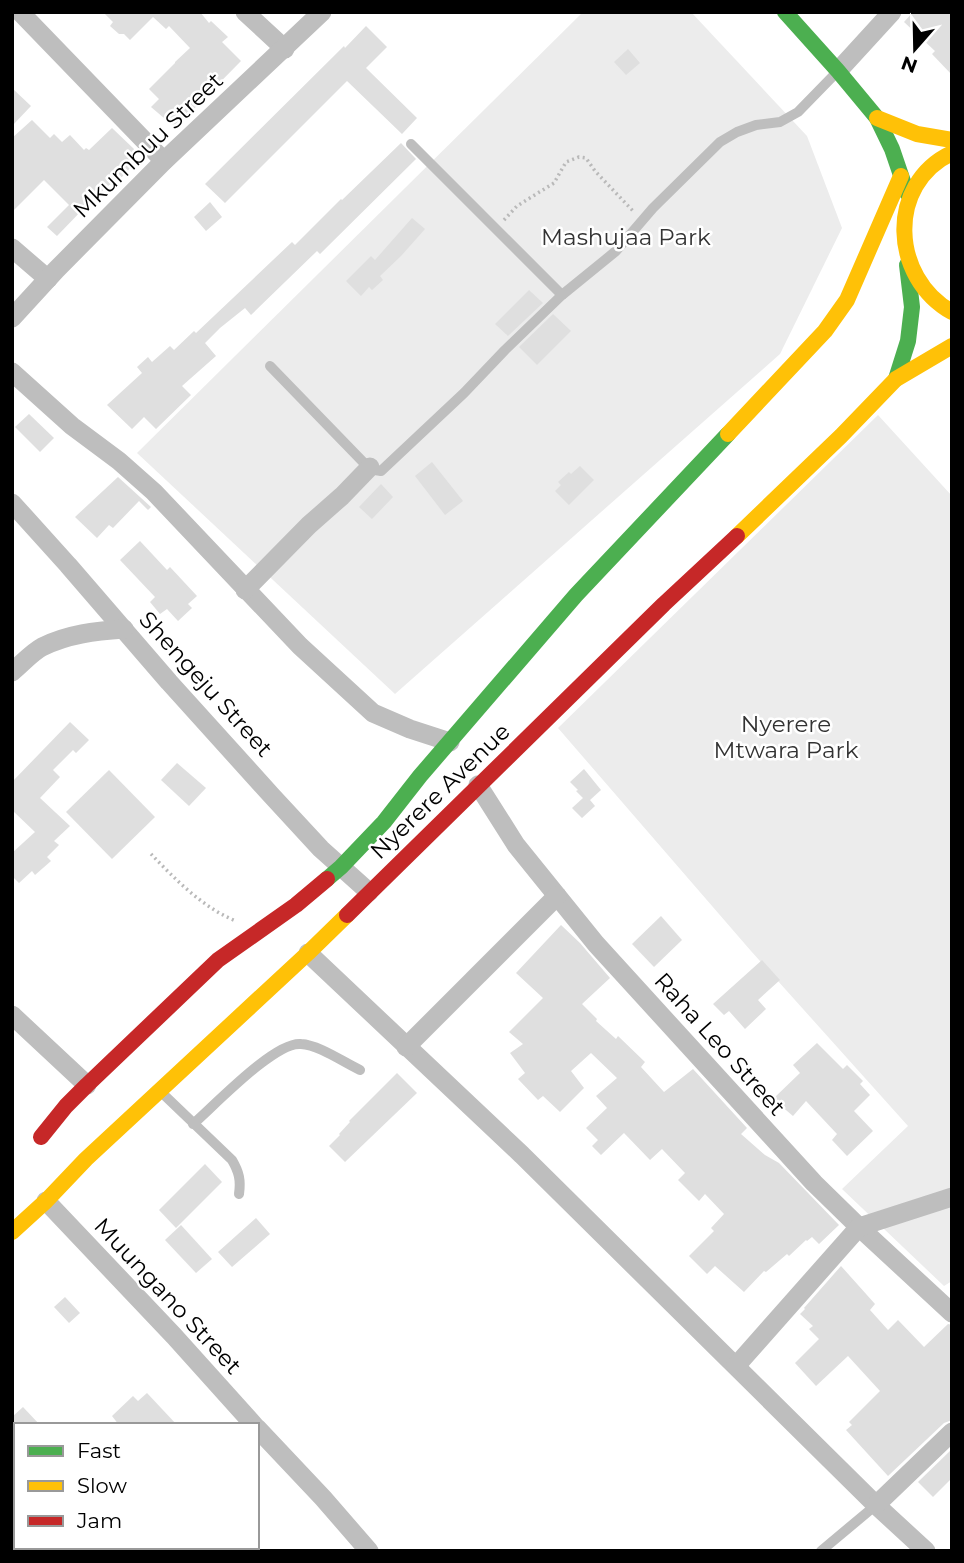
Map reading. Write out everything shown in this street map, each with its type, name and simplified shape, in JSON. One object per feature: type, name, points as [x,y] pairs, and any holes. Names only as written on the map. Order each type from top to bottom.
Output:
[{"type":"street","points":[[20,12],[164,161]]},
{"type":"street","points":[[245,12],[285,49]]},
{"type":"street","name":"Mkumbuu Street","points":[[12,318],[164,161],[322,12]]},
{"type":"street","points":[[785,12],[877,118],[892,149],[909,199]]},
{"type":"street","points":[[838,71],[892,12]]},
{"type":"street","points":[[877,118],[917,134],[952,140]]},
{"type":"street","points":[[896,379],[908,341],[912,307],[903,226],[909,199],[924,174],[945,155],[952,153]]},
{"type":"street","points":[[41,1137],[87,1085],[218,960],[296,905],[341,867],[384,822],[419,776],[576,596],[825,331],[847,300],[901,176]]},
{"type":"street","points":[[12,247],[48,279]]},
{"type":"street","points":[[905,253],[917,281],[937,303],[952,312]]},
{"type":"street","points":[[896,379],[952,346]]},
{"type":"street","points":[[12,372],[63,418],[154,492],[300,646],[373,713],[450,742]]},
{"type":"street","name":"Nyerere Avenue","points":[[12,1232],[86,1159],[307,953],[673,594],[794,482],[896,379]]},
{"type":"street","points":[[245,590],[370,467]]},
{"type":"street","name":"Shengeju Street","points":[[12,503],[272,796],[321,849],[369,892]]},
{"type":"street","points":[[12,672],[40,648],[66,638],[89,632],[124,629]]},
{"type":"street","name":"Raha Leo Street","points":[[478,785],[516,845],[604,954],[814,1183],[952,1313]]},
{"type":"street","points":[[406,1047],[557,895]]},
{"type":"street","points":[[307,953],[522,1155],[876,1505],[926,1551]]},
{"type":"street","points":[[12,1014],[87,1085]]},
{"type":"street","points":[[736,1366],[859,1227],[952,1197]]},
{"type":"street","name":"Muungano Street","points":[[46,1201],[253,1423]]},
{"type":"street","name":"Muungano Street","points":[[259,1429],[369,1551]]},
{"type":"street","points":[[876,1505],[952,1432]]},
{"type":"lane","points":[[270,366],[370,467],[381,471],[562,295],[617,251],[644,219],[720,142],[756,125],[780,122],[797,112],[838,71]]},
{"type":"lane","points":[[411,144],[562,295]]},
{"type":"lane","points":[[193,1124],[248,1073],[288,1046],[299,1043],[318,1049],[360,1070]]},
{"type":"lane","points":[[160,1092],[232,1160],[239,1172],[239,1194]]},
{"type":"lane","points":[[821,1551],[876,1505]]},
{"type":"path","points":[[498,231],[509,212],[554,183],[566,162],[579,156],[586,158],[632,211],[644,219]]},
{"type":"path","points":[[151,854],[207,905],[239,922],[266,926]]},
{"type":"green space","name":"Mashujaa Park","points":[[583,12],[691,12],[807,136],[842,228],[780,354],[395,694],[137,453]]},
{"type":"green space","name":"Nyerere Mtwara Park","points":[[878,415],[952,496],[952,1281],[944,1286],[842,1189],[908,1126],[751,951],[558,728]]},
{"type":"building","points":[[103,12],[200,12],[209,23],[211,21],[228,37],[222,42],[241,61],[177,126],[171,124],[151,107],[159,99],[149,89],[190,48],[169,26],[166,29],[153,17],[130,40],[110,26],[113,22]]},
{"type":"building","points":[[913,12],[952,12],[952,75],[932,54],[935,51],[904,22]]},
{"type":"building","points":[[366,26],[387,47],[366,68],[417,118],[402,134],[347,81],[225,203],[205,184]]},
{"type":"building","points":[[628,49],[640,63],[626,75],[614,62]]},
{"type":"building","points":[[12,88],[31,106],[12,126]]},
{"type":"building","points":[[32,120],[50,138],[54,134],[62,142],[70,135],[84,150],[89,150],[112,128],[134,149],[133,165],[57,236],[47,227],[69,205],[44,180],[12,212],[12,138]]},
{"type":"building","points":[[401,143],[416,159],[320,254],[317,251],[251,315],[245,308],[205,343],[216,356],[182,386],[191,395],[156,429],[144,417],[132,429],[107,405],[142,373],[137,367],[148,357],[152,362],[170,346],[174,350],[194,331],[196,333],[292,242],[295,245]]},
{"type":"building","points":[[210,202],[222,217],[206,231],[194,217]]},
{"type":"building","points":[[412,218],[425,229],[380,276],[383,280],[372,290],[369,287],[361,296],[346,281],[371,256],[375,260]]},
{"type":"building","points":[[529,290],[543,303],[508,336],[495,324]]},
{"type":"building","points":[[553,314],[571,331],[537,365],[519,347]]},
{"type":"building","points":[[29,414],[54,438],[40,452],[15,427]]},
{"type":"building","points":[[432,462],[463,501],[445,515],[415,476]]},
{"type":"building","points":[[580,466],[594,480],[569,505],[555,491],[561,485],[558,482]]},
{"type":"building","points":[[118,477],[151,507],[148,510],[139,501],[113,528],[109,525],[97,538],[75,517]]},
{"type":"building","points":[[381,484],[393,497],[372,519],[359,507]]},
{"type":"building","points":[[140,541],[167,570],[170,567],[197,596],[188,604],[192,608],[178,621],[167,609],[160,614],[150,602],[155,597],[120,560]]},
{"type":"building","points":[[70,722],[89,740],[76,753],[73,750],[53,770],[60,777],[40,798],[70,826],[54,841],[59,845],[47,857],[51,861],[35,875],[32,871],[19,883],[12,876],[12,853],[35,832],[12,810],[12,782]]},
{"type":"building","points":[[177,763],[206,788],[189,806],[161,780]]},
{"type":"building","points":[[584,769],[601,790],[590,800],[595,806],[582,818],[572,808],[583,798],[570,782]]},
{"type":"building","points":[[109,770],[155,817],[112,859],[66,812]]},
{"type":"building","points":[[661,916],[682,940],[654,967],[632,944]]},
{"type":"building","points":[[561,925],[610,978],[582,1004],[596,1021],[616,1039],[618,1036],[645,1062],[641,1067],[664,1092],[693,1069],[747,1128],[741,1134],[765,1155],[779,1163],[839,1225],[819,1244],[812,1237],[806,1240],[789,1256],[787,1254],[764,1271],[744,1292],[715,1266],[707,1274],[689,1256],[714,1231],[711,1228],[724,1214],[705,1194],[699,1201],[678,1180],[685,1173],[662,1149],[650,1160],[624,1133],[601,1155],[592,1146],[598,1140],[586,1128],[607,1108],[596,1096],[617,1078],[591,1053],[571,1071],[584,1088],[560,1112],[543,1096],[538,1100],[518,1079],[525,1073],[510,1053],[523,1044],[509,1032],[543,998],[516,973]]},
{"type":"building","points":[[762,960],[780,980],[758,1000],[766,1009],[745,1029],[729,1011],[724,1015],[713,1004]]},
{"type":"building","points":[[817,1043],[843,1069],[847,1065],[863,1081],[860,1084],[870,1095],[854,1111],[873,1131],[847,1156],[832,1140],[837,1134],[806,1101],[793,1116],[773,1099],[800,1073],[793,1065]]},
{"type":"building","points":[[397,1073],[417,1093],[345,1162],[329,1146],[349,1121]]},
{"type":"building","points":[[205,1164],[222,1182],[176,1228],[159,1210]]},
{"type":"building","points":[[256,1218],[270,1234],[232,1267],[218,1252]]},
{"type":"building","points":[[181,1225],[212,1259],[196,1273],[165,1240]]},
{"type":"building","points":[[841,1266],[875,1304],[870,1310],[888,1330],[898,1320],[924,1347],[948,1324],[952,1325],[952,1420],[944,1423],[888,1476],[846,1430],[852,1425],[849,1422],[880,1391],[848,1356],[816,1386],[795,1363],[819,1339],[809,1329],[813,1326],[800,1314]]},
{"type":"building","points":[[65,1297],[80,1313],[69,1323],[54,1307]]},
{"type":"building","points":[[147,1393],[175,1423],[117,1423],[112,1416],[133,1396],[138,1401]]},
{"type":"building","points":[[23,1407],[38,1423],[12,1425],[12,1417]]},
{"type":"building","points":[[952,1449],[952,1478],[933,1497],[918,1482]]},
{"type":"traffic: fast","points":[[785,12],[877,118],[892,149],[907,193]]},
{"type":"traffic: fast","points":[[896,379],[908,341],[912,307],[907,265]]},
{"type":"traffic: fast","points":[[327,879],[384,822],[420,776],[576,595],[728,434]]},
{"type":"traffic: slow","points":[[877,118],[917,134],[952,140]]},
{"type":"traffic: slow","points":[[952,153],[931,167],[916,186],[907,208],[904,231],[908,255],[917,277],[932,297],[952,312]]},
{"type":"traffic: slow","points":[[728,434],[825,331],[847,300],[901,176]]},
{"type":"traffic: slow","points":[[737,536],[896,379],[952,346]]},
{"type":"traffic: slow","points":[[12,1232],[86,1159],[347,915]]},
{"type":"traffic: jam","points":[[347,915],[664,604],[737,536]]},
{"type":"traffic: jam","points":[[41,1137],[66,1106],[218,960],[296,905],[327,879]]}]
